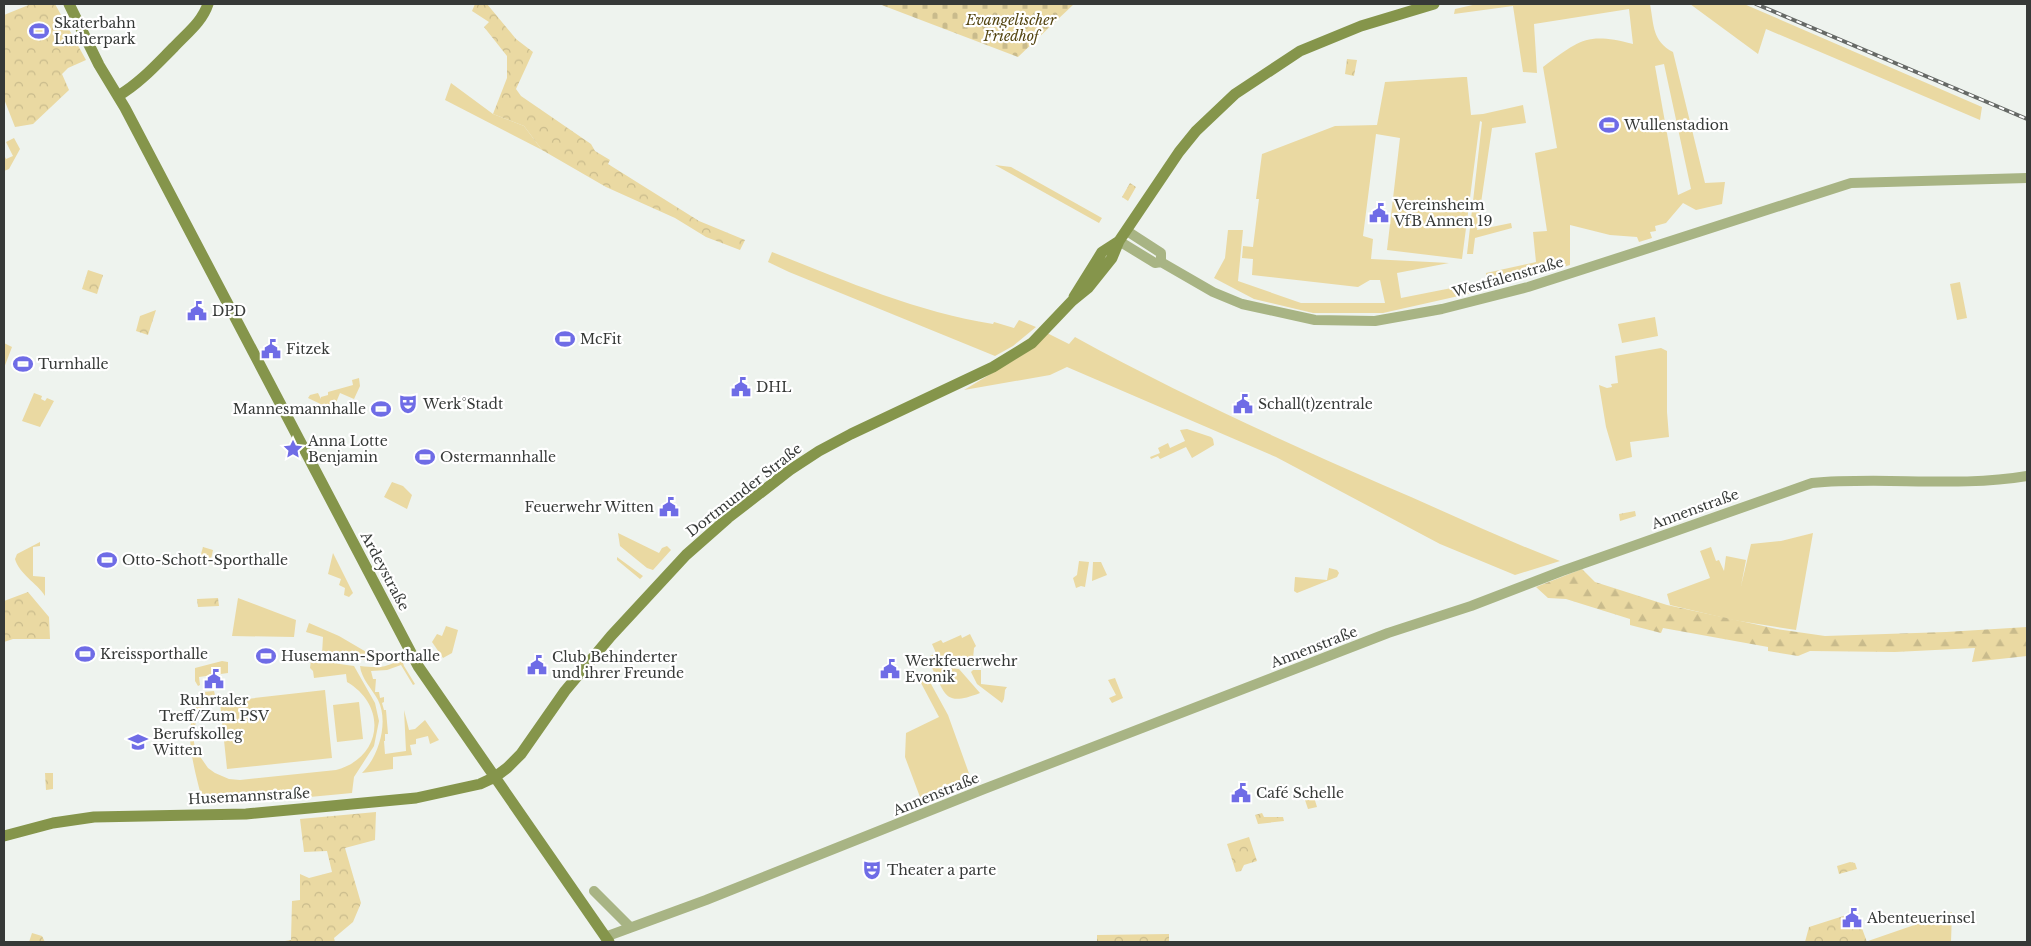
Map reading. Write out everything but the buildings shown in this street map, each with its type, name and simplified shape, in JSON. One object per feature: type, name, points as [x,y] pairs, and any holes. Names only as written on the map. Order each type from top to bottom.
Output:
[{"type":"main road","name":"Ardeystraße","points":[[69,4],[418,666],[607,939]]},
{"type":"main road","points":[[118,96],[131,88],[157,65],[200,20],[208,4]]},
{"type":"main road","name":"Dortmunder Straße","points":[[495,777],[521,754],[565,691],[611,636],[686,555],[722,523],[790,470],[819,452],[851,434],[993,367],[1032,342],[1072,301],[1078,288],[1102,252],[1119,241],[1179,152],[1199,128],[1235,94],[1300,51],[1356,28],[1434,4]]},
{"type":"main road","name":"Husemannstraße","points":[[4,836],[53,823],[94,817],[246,814],[416,798],[480,784],[495,777]]},
{"type":"street","name":"Westfalenstraße","points":[[1119,241],[1155,263],[1161,262],[1213,292],[1242,304],[1315,320],[1357,322],[1388,319],[1469,303],[1528,287],[1851,183],[2027,178]]},
{"type":"street","name":"Westfalenstraße","points":[[1127,230],[1161,253],[1161,262]]},
{"type":"street","name":"Annenstraße","points":[[607,939],[630,927],[706,900],[984,789],[1388,633],[1470,606],[1562,571],[1812,483],[1847,481],[1998,481],[2027,476]]},
{"type":"street","points":[[594,892],[630,927]]},
{"type":"green space","points":[[31,4],[55,4],[86,60],[68,68],[62,74],[69,90],[33,124],[15,127],[4,99],[4,15]]},
{"type":"green space","points":[[475,4],[487,4],[516,39],[533,52],[516,89],[521,96],[591,144],[595,151],[610,160],[608,164],[699,221],[745,240],[740,250],[706,237],[675,218],[606,187],[542,150],[524,126],[493,114],[507,78],[507,56],[484,27],[489,22],[472,11]]},
{"type":"green space","name":"Evangelischer Friedhof","points":[[879,4],[1074,4],[1018,57]]},
{"type":"green space","points":[[1477,4],[1650,4],[1655,32],[1661,43],[1673,52],[1705,183],[1725,182],[1722,204],[1696,210],[1683,203],[1666,223],[1655,226],[1656,231],[1650,232],[1652,238],[1639,242],[1637,237],[1610,235],[1570,225],[1570,265],[1481,291],[1383,313],[1313,313],[1254,299],[1214,278],[1225,258],[1228,230],[1243,230],[1238,281],[1301,303],[1385,303],[1380,280],[1370,280],[1358,287],[1252,275],[1253,259],[1242,258],[1243,246],[1253,247],[1259,199],[1256,199],[1262,154],[1335,126],[1377,125],[1385,82],[1463,77],[1467,77],[1471,115],[1523,105],[1526,123],[1492,128],[1477,230],[1511,223],[1512,228],[1475,238],[1473,254],[1467,254],[1482,122],[1480,121],[1462,259],[1387,250],[1400,138],[1376,134],[1363,236],[1373,239],[1371,259],[1449,263],[1397,273],[1401,298],[1487,281],[1486,273],[1536,262],[1533,232],[1547,231],[1535,153],[1557,148],[1543,67],[1566,50],[1584,41],[1604,39],[1633,44],[1629,9],[1534,24],[1537,73],[1523,72],[1513,6],[1454,14],[1455,9]],"holes":[[[1664,64],[1691,189],[1678,195],[1655,66]]]},
{"type":"green space","points":[[1690,4],[1744,4],[1982,107],[1980,120],[1766,29],[1758,54]]},
{"type":"green space","points":[[1347,59],[1357,60],[1354,76],[1345,74]]},
{"type":"green space","points":[[451,83],[493,114],[524,126],[542,150],[445,100]]},
{"type":"green space","points":[[14,138],[20,149],[9,169],[4,171],[4,155],[6,159],[13,156],[6,142]]},
{"type":"green space","points":[[995,165],[1011,167],[1102,218],[1099,223]]},
{"type":"green space","points":[[1130,183],[1136,187],[1128,201],[1122,197]]},
{"type":"green space","points":[[772,252],[853,284],[936,312],[993,324],[994,322],[1014,328],[1019,320],[1036,327],[1013,346],[995,356],[789,272],[768,262]]},
{"type":"green space","points":[[88,270],[103,275],[97,294],[82,289]]},
{"type":"green space","points":[[1960,282],[1967,318],[1957,320],[1950,284]]},
{"type":"green space","points":[[156,310],[148,335],[136,331],[140,316]]},
{"type":"green space","points":[[1655,317],[1658,336],[1622,343],[1618,324]]},
{"type":"green space","points":[[1047,333],[1069,344],[1075,337],[1189,396],[1266,432],[1344,468],[1560,561],[1515,575],[1440,544],[1276,457],[1067,367],[1050,375],[964,390],[1032,349]]},
{"type":"green space","points":[[4,343],[12,347],[4,368]]},
{"type":"green space","points":[[1661,348],[1667,351],[1669,437],[1630,442],[1632,457],[1616,461],[1606,427],[1599,385],[1607,388],[1612,387],[1611,384],[1618,383],[1615,356]]},
{"type":"green space","points":[[359,378],[360,386],[354,399],[340,393],[333,410],[308,398],[310,395],[318,393],[321,399],[321,397],[328,395],[328,392],[353,385],[352,380]]},
{"type":"green space","points":[[34,393],[42,396],[41,399],[45,401],[47,398],[54,401],[40,427],[22,421]]},
{"type":"green space","points":[[1187,429],[1211,437],[1214,445],[1192,458],[1186,447],[1160,459],[1158,456],[1151,459],[1150,457],[1160,453],[1158,448],[1168,443],[1170,448],[1185,441],[1180,430]]},
{"type":"green space","points":[[392,482],[403,486],[412,495],[407,509],[384,497]]},
{"type":"green space","points":[[1635,511],[1636,516],[1620,521],[1619,514]]},
{"type":"green space","points":[[618,533],[659,553],[662,548],[667,546],[671,550],[653,570],[647,568],[620,546]]},
{"type":"green space","points":[[1813,533],[1796,630],[1733,620],[1670,605],[1667,594],[1710,578],[1700,551],[1711,547],[1716,561],[1719,560],[1724,571],[1726,556],[1746,560],[1741,586],[1751,544],[1781,541]]},
{"type":"green space","points":[[40,542],[40,546],[33,547],[33,576],[45,577],[45,596],[24,574],[15,559],[17,554]]},
{"type":"green space","points":[[203,547],[213,550],[210,564],[199,561]]},
{"type":"green space","points":[[333,553],[353,593],[349,597],[344,595],[345,588],[339,585],[341,579],[328,574]]},
{"type":"green space","points":[[617,557],[643,576],[640,579],[617,560]]},
{"type":"green space","points":[[1079,561],[1089,562],[1085,587],[1076,588],[1073,578],[1077,575]]},
{"type":"green space","points":[[1093,562],[1101,562],[1107,575],[1092,581]]},
{"type":"green space","points":[[1329,568],[1337,570],[1339,573],[1337,577],[1297,593],[1294,591],[1295,577],[1327,580]]},
{"type":"green space","points":[[1582,569],[1595,582],[1667,605],[1777,629],[1825,636],[2027,627],[2027,656],[1972,662],[1975,648],[1895,652],[1810,651],[1798,656],[1768,651],[1768,647],[1663,628],[1661,633],[1630,625],[1630,619],[1566,599],[1548,598],[1536,587]]},
{"type":"green space","points":[[28,592],[49,617],[50,639],[13,639],[4,642],[4,601]]},
{"type":"green space","points":[[218,598],[219,606],[198,607],[197,599]]},
{"type":"green space","points":[[238,598],[296,620],[294,637],[232,636]]},
{"type":"green space","points":[[309,623],[339,636],[380,660],[398,651],[399,653],[380,662],[322,654],[323,637],[306,632]]},
{"type":"green space","points":[[446,626],[458,630],[452,653],[443,658],[432,642],[437,634],[442,636]]},
{"type":"green space","points":[[970,634],[976,646],[973,659],[968,662],[931,659],[930,656],[936,653],[932,644],[941,640],[943,643],[961,635],[962,638]]},
{"type":"green space","points":[[402,659],[415,684],[413,685],[401,665],[387,670],[371,671],[373,679],[376,679],[375,692],[379,692],[380,698],[384,697],[384,702],[382,703],[384,710],[386,710],[388,734],[385,734],[385,754],[406,751],[404,710],[409,730],[415,729],[425,720],[439,740],[430,744],[428,736],[416,739],[416,744],[410,745],[412,755],[393,757],[393,769],[362,773],[373,758],[377,748],[383,718],[378,700],[365,679],[360,666],[382,667]]},
{"type":"green space","points":[[311,660],[354,666],[375,703],[379,721],[374,746],[354,777],[352,793],[234,804],[203,804],[191,750],[190,728],[193,715],[204,694],[203,692],[214,691],[215,695],[202,706],[197,716],[193,738],[195,747],[208,768],[229,779],[240,780],[336,770],[351,764],[363,755],[371,743],[374,730],[374,717],[369,704],[360,692],[347,682],[346,674],[314,678],[313,671],[310,668]]},
{"type":"green space","points":[[222,661],[228,662],[228,673],[199,677],[200,685],[198,686],[195,681],[195,668]]},
{"type":"green space","points":[[931,666],[959,669],[980,693],[959,699],[948,696]]},
{"type":"green space","points":[[973,670],[981,670],[981,684],[1007,687],[1002,703],[977,684],[971,672]]},
{"type":"green space","points":[[925,673],[948,715],[971,779],[920,797],[905,757],[906,733],[939,717],[921,683]]},
{"type":"green space","points":[[1115,678],[1123,698],[1112,703],[1109,698],[1116,695],[1108,680]]},
{"type":"green space","points":[[325,690],[332,758],[227,769],[220,702]]},
{"type":"green space","points":[[359,702],[363,739],[337,742],[333,705]]},
{"type":"green space","points":[[45,773],[53,773],[53,789],[46,790]]},
{"type":"green space","points":[[1313,794],[1317,807],[1308,809],[1304,797]]},
{"type":"green space","points":[[376,812],[375,840],[345,848],[361,903],[353,922],[334,938],[335,942],[279,942],[291,940],[292,901],[300,900],[300,874],[309,878],[332,872],[327,851],[304,852],[300,819]]},
{"type":"green space","points":[[1262,813],[1264,817],[1283,817],[1284,821],[1258,824],[1255,815]]},
{"type":"green space","points":[[1249,837],[1257,861],[1244,865],[1241,871],[1236,872],[1227,844]]},
{"type":"green space","points":[[1850,862],[1855,863],[1857,869],[1839,874],[1837,866]]},
{"type":"green space","points":[[1856,912],[1867,942],[1805,942],[1809,927]]},
{"type":"green space","points":[[1952,912],[1951,942],[1868,942],[1868,941]]},
{"type":"green space","points":[[32,933],[42,936],[45,942],[29,942]]},
{"type":"green space","points":[[1169,934],[1169,942],[1097,942],[1097,935]]},
{"type":"railway","points":[[1756,4],[2027,119]]},
{"type":"place","name":"Skaterbahn Lutherpark","points":[[39,31]]},
{"type":"place","name":"Wullenstadion","points":[[1609,125]]},
{"type":"place","name":"Vereinsheim VfB Annen 19","points":[[1379,213]]},
{"type":"place","name":"DPD","points":[[197,311]]},
{"type":"place","name":"McFit","points":[[565,339]]},
{"type":"place","name":"Fitzek","points":[[271,349]]},
{"type":"place","name":"Turnhalle","points":[[23,364]]},
{"type":"place","name":"DHL","points":[[741,387]]},
{"type":"place","name":"Werk°Stadt","points":[[408,404]]},
{"type":"place","name":"Schall(t)zentrale","points":[[1243,404]]},
{"type":"place","name":"Mannesmannhalle","points":[[381,409]]},
{"type":"place","name":"Anna Lotte Benjamin","points":[[293,449]]},
{"type":"place","name":"Ostermannhalle","points":[[425,457]]},
{"type":"place","name":"Feuerwehr Witten","points":[[669,507]]},
{"type":"place","name":"Otto-Schott-Sporthalle","points":[[107,560]]},
{"type":"place","name":"Kreissporthalle","points":[[85,654]]},
{"type":"place","name":"Husemann-Sporthalle","points":[[266,656]]},
{"type":"place","name":"Club Behinderter und ihrer Freunde","points":[[537,665]]},
{"type":"place","name":"Werkfeuerwehr Evonik","points":[[890,669]]},
{"type":"place","name":"Ruhrtaler Treff/Zum PSV","points":[[214,679]]},
{"type":"place","name":"Berufskolleg Witten","points":[[138,742]]},
{"type":"place","name":"Café Schelle","points":[[1241,793]]},
{"type":"place","name":"Theater a parte","points":[[872,870]]},
{"type":"place","name":"Abenteuerinsel","points":[[1852,918]]}]
